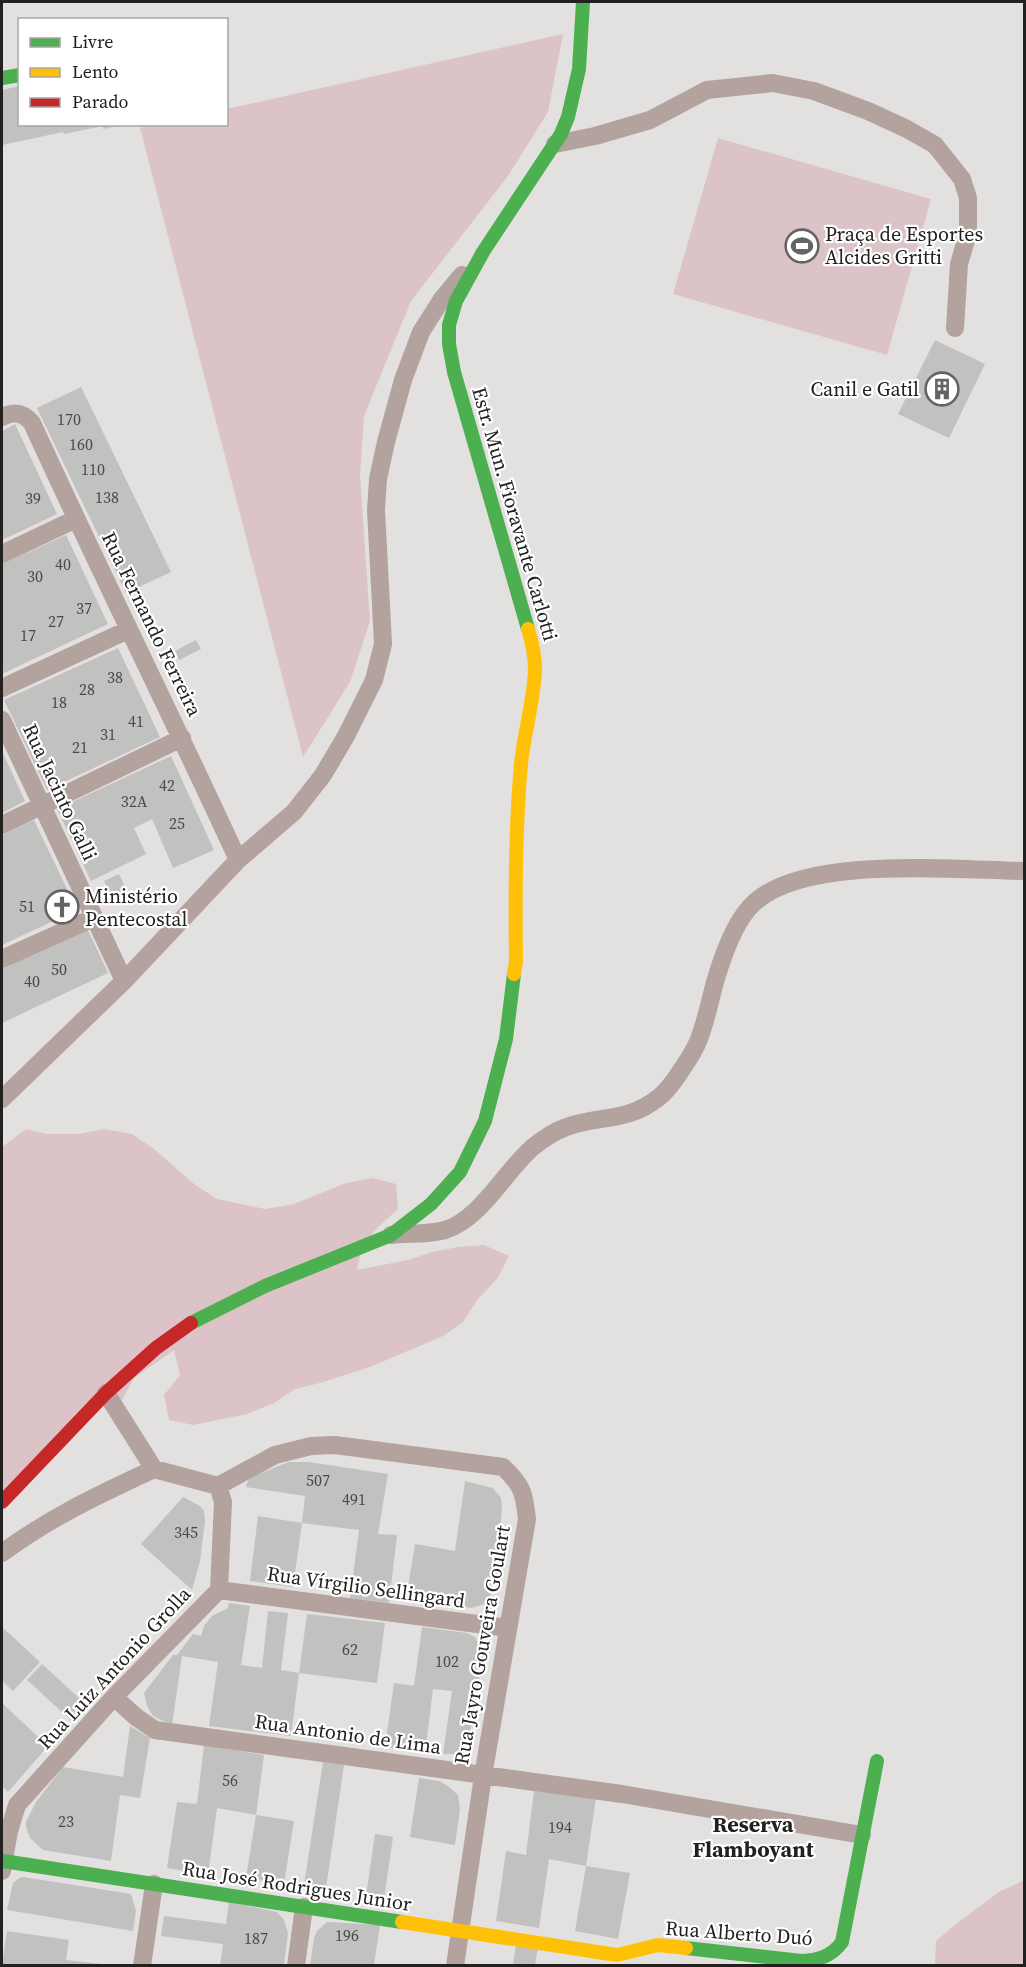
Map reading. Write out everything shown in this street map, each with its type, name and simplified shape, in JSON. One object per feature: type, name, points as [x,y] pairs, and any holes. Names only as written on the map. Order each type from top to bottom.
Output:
[{"type":"street","name":"Estr. Mun. Fioravante Carlotti","points":[[2,1502],[106,1393],[156,1348],[197,1319],[265,1286],[391,1235],[431,1204],[459,1172],[485,1121],[506,1039],[516,962],[517,814],[521,761],[536,670],[534,650],[454,372],[449,344],[449,325],[456,301],[483,252],[555,144],[570,114],[576,96],[583,2]]},
{"type":"street","points":[[2,78],[18,75]]},
{"type":"street","points":[[555,144],[595,136],[650,120],[707,90],[773,84],[814,91],[897,124],[935,145],[962,179],[968,198],[968,233],[959,264],[955,328]]},
{"type":"street","points":[[2,1099],[124,981],[238,861],[294,812],[323,775],[374,680],[383,644],[376,510],[378,479],[403,380],[421,332],[442,298],[483,252]]},
{"type":"street","name":"Rua Fernando Ferreira","points":[[10,415],[26,416],[32,423],[238,861]]},
{"type":"street","points":[[2,554],[76,519]]},
{"type":"street","points":[[2,688],[128,630]]},
{"type":"street","name":"Rua Jacinto Galli","points":[[2,720],[124,981]]},
{"type":"street","points":[[2,825],[182,738]]},
{"type":"street","points":[[391,1235],[443,1230],[456,1225],[474,1211],[531,1149],[547,1136],[565,1127],[630,1113],[658,1098],[670,1086],[699,1041],[717,974],[742,918],[753,903],[769,891],[788,882],[807,877],[847,872],[929,868],[1024,871]]},
{"type":"street","points":[[2,959],[93,918]]},
{"type":"street","points":[[106,1393],[154,1469]]},
{"type":"street","name":"Rua Jayro Gouveira Goulart","points":[[218,1486],[275,1455],[311,1446],[335,1445],[503,1467],[517,1480],[524,1495],[527,1519],[483,1776],[455,1965]]},
{"type":"street","points":[[2,1554],[34,1530],[87,1500],[154,1469],[218,1486]]},
{"type":"street","name":"Rua Luiz Antonio Grolla","points":[[2,1866],[17,1805],[114,1697],[219,1590],[223,1502],[218,1486]]},
{"type":"street","name":"Rua Vírgilio Sellingard","points":[[219,1590],[508,1628]]},
{"type":"street","name":"Rua Antonio de Lima","points":[[114,1697],[154,1730],[622,1794],[862,1835]]},
{"type":"street","name":"Rua Alberto Duó","points":[[586,1949],[617,1955],[658,1945],[802,1962],[815,1961],[836,1952],[842,1942],[878,1761]]},
{"type":"street","name":"Rua José Rodrigues Junior","points":[[2,1866],[153,1884],[586,1949]]},
{"type":"street","points":[[142,1965],[153,1884]]},
{"type":"street","points":[[296,1965],[304,1906]]},
{"type":"shaded area","points":[[563,34],[548,112],[508,176],[411,301],[364,416],[360,476],[370,621],[350,682],[303,757],[140,128],[228,126],[228,109]]},
{"type":"shaded area","name":"Praça de Esportes Alcides Gritti","points":[[718,138],[931,199],[887,355],[673,294]]},
{"type":"shaded area","points":[[26,1129],[46,1134],[79,1134],[104,1129],[132,1134],[154,1149],[194,1184],[217,1199],[265,1209],[294,1204],[346,1183],[372,1178],[396,1184],[398,1209],[362,1246],[357,1270],[458,1247],[484,1245],[509,1256],[497,1279],[478,1299],[463,1322],[443,1336],[370,1367],[295,1389],[274,1403],[247,1414],[193,1425],[169,1420],[164,1395],[180,1375],[174,1350],[134,1378],[122,1400],[97,1408],[2,1493],[2,1147]]},
{"type":"shaded area","points":[[1024,1880],[1024,1965],[935,1965],[936,1941],[999,1892]]},
{"type":"building","points":[[18,86],[18,126],[103,126],[2,145],[2,90]]},
{"type":"building","name":"Canil e Gatil","points":[[935,340],[985,364],[949,438],[898,414]]},
{"type":"building","points":[[81,387],[171,572],[126,593],[37,408]]},
{"type":"building","points":[[15,424],[57,514],[2,540],[2,431]]},
{"type":"building","points":[[66,535],[108,624],[2,674],[2,564]]},
{"type":"building","points":[[196,640],[201,649],[179,660],[175,651]]},
{"type":"building","points":[[118,648],[160,737],[47,790],[4,700]]},
{"type":"building","points":[[2,751],[25,801],[2,813]]},
{"type":"building","points":[[171,756],[214,850],[173,868],[152,819],[134,828],[146,854],[91,881],[57,809]]},
{"type":"building","points":[[34,820],[77,910],[2,945],[2,835]]},
{"type":"building","points":[[119,874],[127,891],[113,899],[104,881]]},
{"type":"building","points":[[87,928],[108,973],[2,1023],[2,969]]},
{"type":"building","points":[[288,1462],[309,1462],[388,1474],[378,1534],[397,1535],[389,1603],[350,1598],[359,1530],[302,1523],[305,1496],[246,1487],[248,1480],[252,1477]]},
{"type":"building","points":[[465,1481],[493,1488],[501,1498],[502,1509],[492,1593],[484,1604],[472,1608],[406,1599],[415,1544],[455,1551]]},
{"type":"building","points":[[183,1497],[200,1506],[204,1511],[205,1521],[200,1561],[192,1590],[141,1544]]},
{"type":"building","points":[[258,1516],[302,1523],[293,1587],[250,1581]]},
{"type":"building","points":[[229,1603],[250,1606],[241,1665],[262,1668],[268,1611],[288,1613],[281,1670],[299,1673],[291,1736],[209,1726],[218,1662],[182,1656],[172,1725],[153,1716],[147,1706],[144,1693],[173,1655],[177,1655],[193,1634],[201,1636],[204,1626],[212,1616],[228,1608]]},
{"type":"building","points":[[307,1614],[385,1623],[377,1683],[299,1673]]},
{"type":"building","points":[[2,1627],[40,1662],[13,1691],[2,1681]]},
{"type":"building","points":[[422,1627],[467,1633],[475,1637],[482,1650],[483,1658],[469,1738],[456,1754],[443,1754],[452,1691],[433,1689],[425,1753],[385,1747],[394,1683],[414,1686]]},
{"type":"building","points":[[42,1664],[89,1707],[74,1723],[27,1680]]},
{"type":"building","points":[[2,1703],[48,1746],[8,1792],[2,1786]]},
{"type":"building","points":[[130,1726],[150,1738],[140,1798],[120,1795],[111,1861],[43,1850],[30,1838],[26,1827],[26,1822],[36,1802],[63,1767],[123,1777]]},
{"type":"building","points":[[204,1745],[264,1755],[256,1815],[217,1808],[208,1875],[167,1868],[177,1802],[197,1804]]},
{"type":"building","points":[[323,1762],[344,1765],[326,1888],[304,1885]]},
{"type":"building","points":[[419,1778],[439,1781],[458,1795],[460,1809],[455,1845],[410,1837]]},
{"type":"building","points":[[534,1791],[596,1798],[586,1866],[549,1859],[539,1928],[496,1921],[506,1851],[526,1855]]},
{"type":"building","points":[[256,1815],[294,1821],[284,1884],[246,1878]]},
{"type":"building","points":[[375,1834],[393,1837],[384,1899],[366,1896]]},
{"type":"building","points":[[586,1866],[630,1873],[618,1939],[575,1931]]},
{"type":"building","points":[[23,1877],[131,1894],[136,1911],[133,1931],[7,1910],[13,1883]]},
{"type":"building","points":[[229,1902],[277,1912],[284,1920],[288,1933],[284,1965],[220,1965],[223,1944],[161,1936],[164,1916],[226,1924]]},
{"type":"building","points":[[327,1922],[380,1925],[374,1965],[310,1965],[314,1938],[317,1931]]},
{"type":"building","points":[[7,1931],[69,1940],[66,1960],[101,1965],[2,1965]]},
{"type":"building","points":[[516,1945],[538,1948],[535,1965],[513,1965]]},
{"type":"traffic: fast","points":[[528,629],[454,372],[449,344],[449,325],[456,301],[483,252],[561,134],[568,117],[579,69],[583,2]]},
{"type":"traffic: fast","points":[[2,78],[18,75]]},
{"type":"traffic: fast","points":[[191,1323],[265,1286],[391,1235],[431,1204],[460,1172],[485,1121],[506,1039],[514,974]]},
{"type":"traffic: fast","points":[[686,1948],[802,1961],[814,1960],[834,1951],[842,1942],[877,1761]]},
{"type":"traffic: fast","points":[[3,1861],[402,1922]]},
{"type":"traffic: slow","points":[[514,974],[519,789],[522,752],[535,669],[528,629]]},
{"type":"traffic: slow","points":[[402,1922],[617,1955],[658,1945],[686,1948]]},
{"type":"traffic: jam","points":[[2,1502],[106,1393],[156,1348],[191,1323]]},
{"type":"place","name":"Praça de Esportes Alcides Gritti","points":[[802,246]]},
{"type":"place","name":"Canil e Gatil","points":[[942,389]]},
{"type":"place","name":"Ministério Pentecostal","points":[[62,907]]},
{"type":"district","name":"Reserva Flamboyant","points":[[753,1836]]}]
